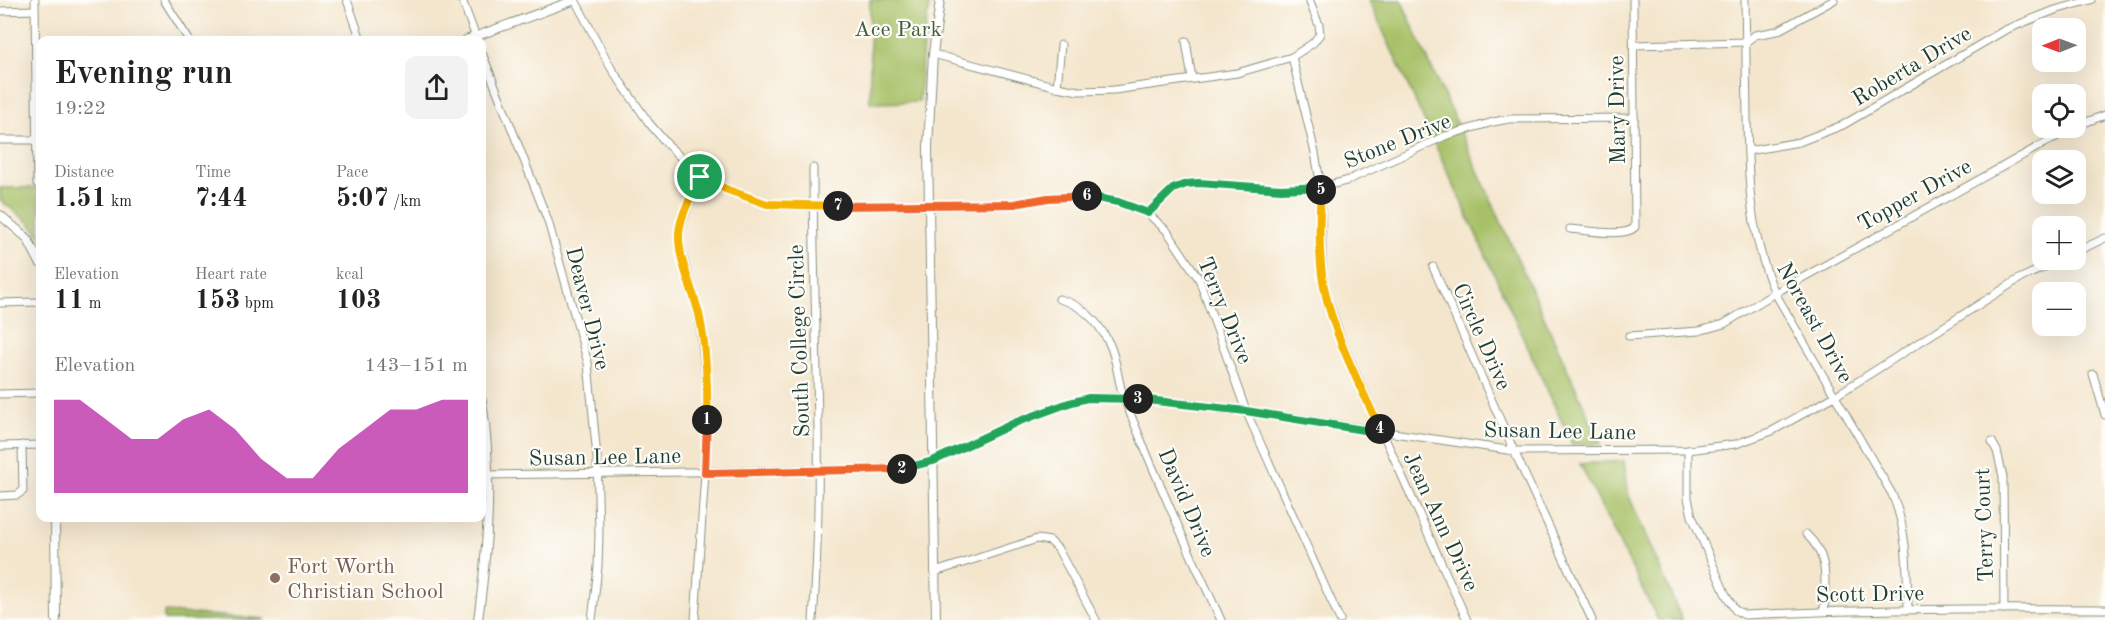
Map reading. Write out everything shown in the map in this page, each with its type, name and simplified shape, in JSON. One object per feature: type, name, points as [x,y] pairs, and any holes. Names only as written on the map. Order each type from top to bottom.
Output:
[{"type":"street","points":[[35,0],[36,75]]},
{"type":"street","points":[[164,0],[186,36]]},
{"type":"street","points":[[347,0],[360,36]]},
{"type":"street","points":[[462,0],[475,36]]},
{"type":"street","points":[[484,36],[575,0]]},
{"type":"street","name":"Terry Drive","points":[[575,0],[611,68],[661,137],[700,177],[728,190],[767,204],[813,207],[1014,204],[1048,198],[1087,196],[1118,202],[1148,213],[1167,231],[1199,279],[1246,411],[1340,620]]},
{"type":"street","points":[[936,620],[928,147],[933,54],[940,0]]},
{"type":"street","points":[[933,54],[1079,91],[1114,90],[1237,73],[1292,57],[1313,43],[1320,34],[1319,25],[1309,0]]},
{"type":"street","name":"Mary Drive","points":[[1570,229],[1622,233],[1631,231],[1635,227],[1633,0]]},
{"type":"street","name":"Noreast Drive","points":[[1745,0],[1749,187],[1755,238],[1764,270],[1774,293],[1892,494],[1899,511],[1906,543],[1908,610]]},
{"type":"street","points":[[1634,45],[1746,42],[1755,35],[1777,31],[1834,0]]},
{"type":"street","name":"Roberta Drive","points":[[1748,151],[1799,142],[1843,125],[2005,30],[2055,10],[2091,0]]},
{"type":"street","points":[[0,11],[35,10]]},
{"type":"street","points":[[1186,41],[1192,79]]},
{"type":"street","points":[[1057,87],[1062,45]]},
{"type":"street","name":"Jean Ann Drive","points":[[1292,57],[1321,187],[1324,288],[1342,345],[1467,620]]},
{"type":"street","name":"Deaver Drive","points":[[486,63],[548,221],[588,363],[598,473],[598,567],[592,620]]},
{"type":"street","name":"Topper Drive","points":[[2086,122],[2105,115]]},
{"type":"street","name":"Stone Drive","points":[[1148,213],[1173,189],[1192,183],[1271,189],[1321,187],[1365,174],[1445,136],[1493,122],[1509,119],[1634,118]]},
{"type":"street","name":"Topper Drive","points":[[1629,336],[1681,333],[1724,324],[1774,293],[2054,138]]},
{"type":"street","points":[[0,140],[36,140]]},
{"type":"street","name":"South College Circle","points":[[813,168],[820,470],[818,562],[813,620]]},
{"type":"street","points":[[695,620],[705,473],[707,386],[699,316],[680,246],[679,234],[700,177]]},
{"type":"street","points":[[0,215],[27,238],[36,255]]},
{"type":"street","points":[[2086,247],[2105,238]]},
{"type":"street","name":"Circle Drive","points":[[1433,267],[1514,452],[1592,620]]},
{"type":"street","name":"Susan Lee Lane","points":[[487,475],[897,469],[933,461],[1017,422],[1088,398],[1124,398],[1246,411],[1514,452],[1688,450],[1736,444],[1758,437],[1835,396],[2019,279],[2038,270]]},
{"type":"street","name":"David Drive","points":[[1059,299],[1081,307],[1097,324],[1109,343],[1124,398],[1185,544],[1221,620]]},
{"type":"street","points":[[0,303],[36,302]]},
{"type":"street","points":[[2093,374],[2105,415]]},
{"type":"street","points":[[0,394],[36,393]]},
{"type":"street","name":"Terry Court","points":[[1992,442],[1997,451],[2003,477],[2004,609]]},
{"type":"street","points":[[0,446],[36,446]]},
{"type":"street","points":[[0,496],[17,495],[22,491],[22,446]]},
{"type":"street","name":"Scott Drive","points":[[1688,450],[1687,488],[1692,516],[1725,593],[1735,610],[1745,615],[1824,611],[2105,609]]},
{"type":"street","points":[[478,620],[487,556],[486,460]]},
{"type":"street","points":[[55,522],[56,620]]},
{"type":"street","points":[[1806,534],[1821,552],[1825,577],[1824,611]]},
{"type":"street","points":[[935,572],[1019,543],[1044,539],[1050,541],[1058,549],[1096,620]]},
{"type":"green space","name":"Ace Park","points":[[870,0],[930,0],[923,45],[919,102],[870,103]]},
{"type":"green space","points":[[1369,0],[1401,0],[1601,444],[1572,444]]},
{"type":"green space","points":[[0,188],[36,188],[36,230],[30,223],[0,200]]},
{"type":"green space","points":[[1624,461],[1629,496],[1682,620],[1658,620],[1580,464]]},
{"type":"green space","points":[[164,612],[263,619],[265,620],[164,620]]},
{"type":"place","name":"Fort Worth Christian School","points":[[275,578]]},
{"type":"route","points":[[700,177],[767,204],[813,207],[1014,204],[1048,198],[1087,196],[1118,202],[1148,213],[1173,189],[1186,184],[1281,189],[1321,187],[1324,288],[1342,345],[1382,433],[1246,411],[1124,398],[1088,398],[1017,422],[962,449],[910,468],[705,473],[708,397],[699,316],[680,246],[679,234],[700,177]]}]
